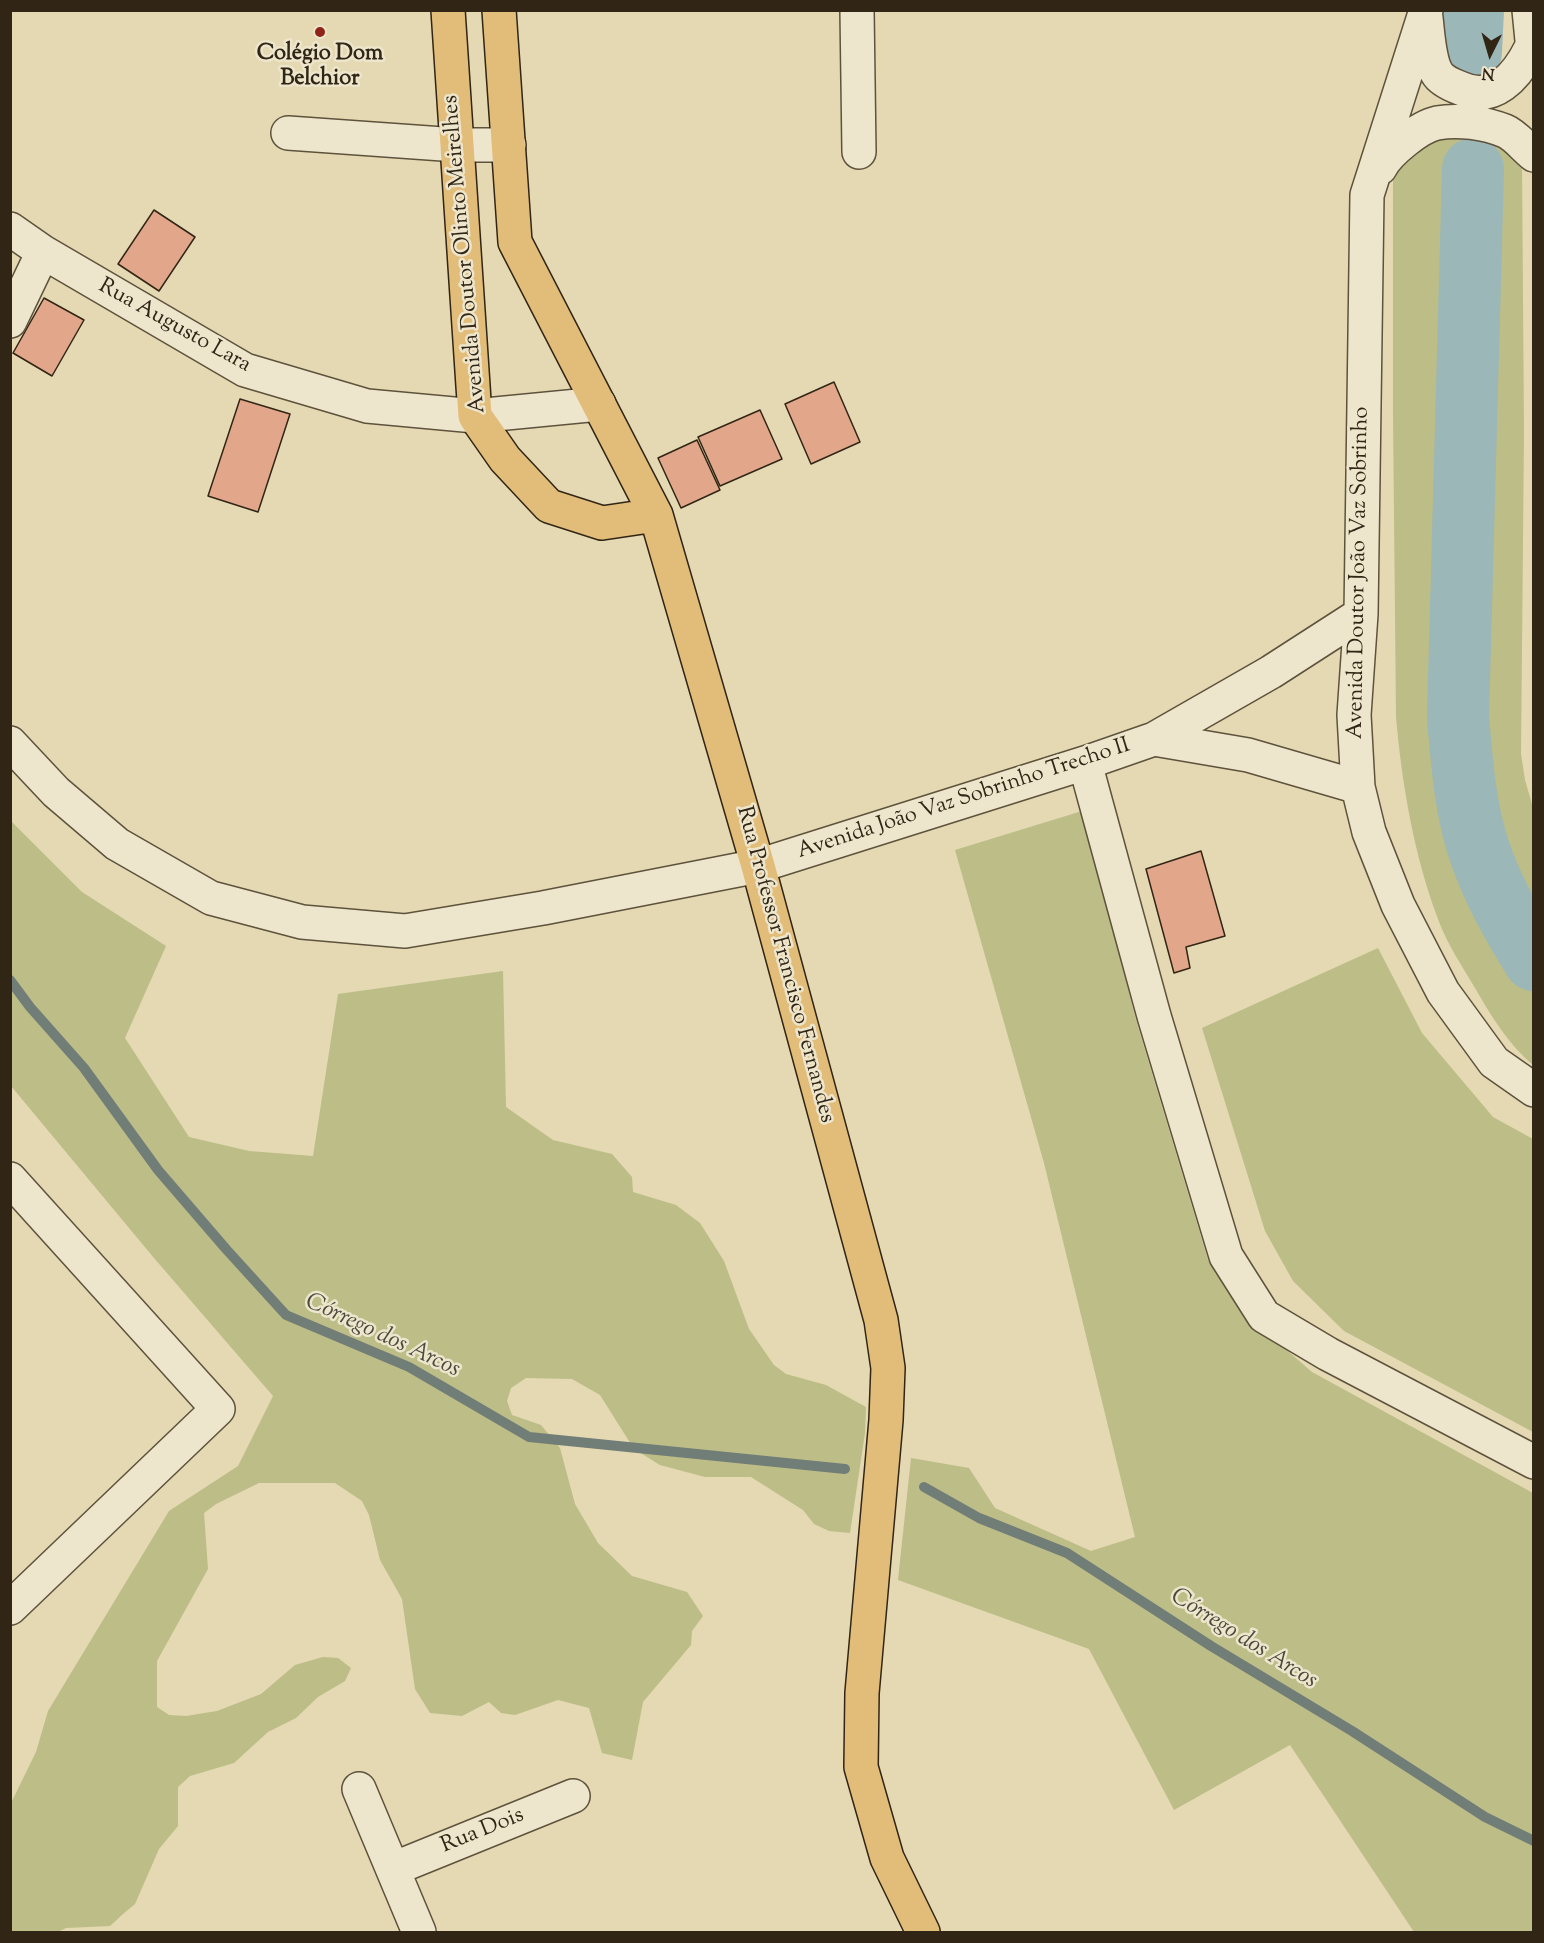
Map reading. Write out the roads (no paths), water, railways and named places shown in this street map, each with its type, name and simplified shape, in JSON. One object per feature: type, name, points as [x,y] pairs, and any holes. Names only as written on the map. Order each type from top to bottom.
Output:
[{"type":"main road","name":"Avenida Doutor Olinto Meirelhes","points":[[448,10],[475,416],[505,459],[549,506],[602,523],[656,515]]},
{"type":"main road","points":[[500,10],[515,242],[656,515]]},
{"type":"main road","name":"Rua Professor Francisco Fernandes","points":[[656,515],[758,866],[881,1320],[888,1368],[886,1420],[862,1693],[861,1767],[887,1858],[923,1932]]},
{"type":"street","points":[[857,10],[859,152]]},
{"type":"street","points":[[1426,10],[1429,46],[1437,73],[1449,83],[1469,93],[1488,91],[1503,86],[1533,52],[1529,10]]},
{"type":"street","name":"Avenida Doutor João Vaz Sobrinho","points":[[1426,10],[1367,195],[1361,614],[1354,715],[1358,787],[1369,832],[1398,905],[1443,992],[1494,1062],[1533,1090]]},
{"type":"street","points":[[1367,195],[1384,160],[1403,141],[1435,123],[1473,122],[1507,132],[1533,155]]},
{"type":"street","points":[[288,133],[457,145],[509,145]]},
{"type":"street","name":"Rua Augusto Lara","points":[[10,229],[43,252],[245,370],[368,406],[475,416],[599,404]]},
{"type":"street","points":[[10,321],[43,252]]},
{"type":"street","name":"Avenida João Vaz Sobrinho Trecho II","points":[[10,743],[56,792],[117,844],[211,898],[302,922],[405,931],[543,908],[758,866],[1085,763],[1154,739],[1271,672],[1361,614]]},
{"type":"street","points":[[1154,739],[1248,755],[1358,787]]},
{"type":"street","points":[[1085,763],[1158,1027],[1226,1256],[1264,1316],[1328,1354],[1533,1462]]},
{"type":"street","points":[[10,1608],[218,1409],[14,1192]]},
{"type":"street","points":[[359,1789],[419,1932]]},
{"type":"street","name":"Rua Dois","points":[[393,1869],[573,1796]]},
{"type":"waterway","points":[[1471,52],[1473,10]]},
{"type":"waterway","points":[[1473,169],[1458,717],[1468,803],[1480,853],[1504,908],[1534,960]]},
{"type":"waterway","name":"Córrego dos Arcos","points":[[10,980],[30,1007],[84,1068],[158,1170],[286,1315],[409,1367],[529,1437],[845,1469]]},
{"type":"waterway","name":"Córrego dos Arcos","points":[[924,1487],[979,1518],[1067,1553],[1485,1817],[1534,1841]]},
{"type":"place","name":"Colégio Dom Belchior","points":[[320,32]]}]
